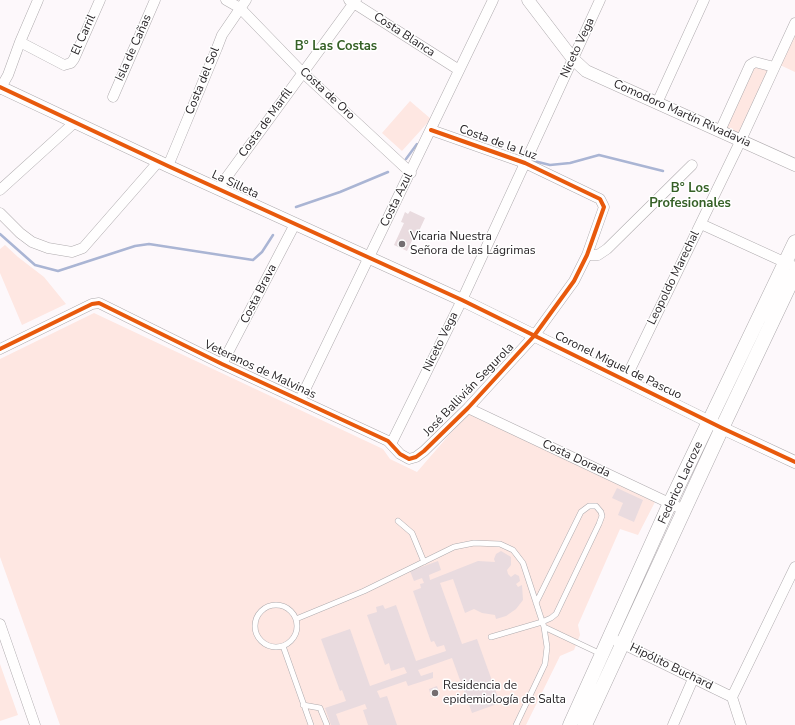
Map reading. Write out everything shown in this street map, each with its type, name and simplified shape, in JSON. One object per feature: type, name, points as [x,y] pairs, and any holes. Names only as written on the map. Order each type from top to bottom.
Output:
[{"type":"main road","name":"Federico Lacroze","points":[[585,725],[684,510],[716,425],[790,265],[795,242]]},
{"type":"main road","name":"Federico Lacroze","points":[[570,725],[670,503],[716,425],[795,274]]},
{"type":"street","points":[[0,88],[8,75],[38,0]]},
{"type":"street","name":"El Carril","points":[[20,42],[64,65],[71,64],[100,0]]},
{"type":"street","name":"Isla de Cañas","points":[[113,97],[155,0]]},
{"type":"street","name":"Costa de Oro","points":[[226,0],[243,4],[303,72],[410,173]]},
{"type":"street","name":"Costa Azul","points":[[300,400],[493,0]]},
{"type":"street","name":"Comodoro Martín Rivadavia","points":[[528,0],[573,59],[586,71],[795,165]]},
{"type":"street","name":"Niceto Vega","points":[[391,444],[462,300],[600,0]]},
{"type":"street","points":[[657,104],[704,0]]},
{"type":"street","name":"Costa Blanca","points":[[353,1],[459,70]]},
{"type":"street","name":"Costa de Marfil","points":[[218,189],[353,1]]},
{"type":"street","name":"Costa del Sol","points":[[0,213],[20,233],[32,242],[48,248],[72,252],[83,248],[164,164],[222,35],[243,4]]},
{"type":"street","name":"Leopoldo Marechal","points":[[625,380],[741,140],[795,24]]},
{"type":"street","points":[[720,131],[750,65],[755,62],[774,67]]},
{"type":"street","name":"La Silleta","points":[[0,88],[462,300]]},
{"type":"street","points":[[0,190],[75,122]]},
{"type":"street","name":"Costa de la Luz","points":[[431,130],[525,162],[600,199]]},
{"type":"street","points":[[587,255],[598,254],[607,249],[692,165]]},
{"type":"street","name":"José Ballivián Segurola","points":[[416,457],[468,408],[534,336],[574,281],[587,255],[604,207],[600,199]]},
{"type":"street","name":"Costa Brava","points":[[222,364],[295,224]]},
{"type":"street","points":[[700,224],[790,265]]},
{"type":"street","name":"Coronel Miguel de Pascuo","points":[[462,300],[716,425],[795,462]]},
{"type":"street","name":"Veteranos de Malvinas","points":[[0,349],[92,304],[99,303],[222,364],[388,441],[400,454],[409,459],[416,457]]},
{"type":"street","name":"Costa Dorada","points":[[468,408],[684,510]]},
{"type":"street","points":[[741,725],[732,696],[795,566]]},
{"type":"street","points":[[0,624],[35,725]]},
{"type":"street","name":"Hipólito Buchard","points":[[610,637],[693,679],[732,696]]},
{"type":"street","points":[[673,725],[693,679]]},
{"type":"lane","points":[[490,636],[543,624],[556,614],[602,516],[599,508],[596,506],[589,506],[581,512],[536,603]]},
{"type":"lane","points":[[398,521],[412,533],[424,562]]},
{"type":"lane","points":[[296,619],[364,591],[454,547],[474,543],[500,544],[513,550],[523,563],[543,624],[547,646],[545,664],[516,725]]},
{"type":"lane","points":[[281,605],[287,608],[296,619],[297,626],[293,638],[283,646],[269,646],[258,637],[255,623],[261,611],[267,607],[281,605]]},
{"type":"lane","points":[[543,624],[601,655]]},
{"type":"lane","points":[[283,646],[311,725]]},
{"type":"lane","points":[[303,705],[320,708],[327,725]]},
{"type":"shaded area","points":[[795,32],[795,72],[780,65]]},
{"type":"shaded area","points":[[754,66],[771,69],[740,139],[722,130]]},
{"type":"shaded area","points":[[410,101],[431,119],[402,151],[382,133]]},
{"type":"shaded area","points":[[5,245],[44,277],[66,304],[22,325],[0,273],[0,249]]},
{"type":"shaded area","points":[[94,313],[383,449],[390,459],[417,472],[468,413],[655,502],[638,535],[620,529],[578,625],[580,635],[574,650],[560,656],[526,725],[60,725],[0,557],[0,359]]},
{"type":"shaded area","points":[[0,664],[18,715],[0,721]]},
{"type":"building","points":[[410,211],[425,218],[419,231],[417,230],[407,251],[394,245],[404,223],[401,222],[405,212],[408,214]]},
{"type":"building","points":[[617,488],[643,500],[634,522],[618,515],[623,503],[612,498]]},
{"type":"building","points":[[501,551],[511,557],[511,565],[507,570],[508,574],[511,577],[515,574],[519,576],[520,581],[516,584],[518,587],[522,585],[523,600],[516,609],[506,616],[496,619],[495,615],[482,613],[474,609],[465,613],[453,579],[440,583],[462,644],[477,639],[500,703],[472,713],[452,658],[418,670],[421,676],[433,672],[433,678],[408,686],[406,681],[377,691],[380,698],[387,696],[397,725],[368,725],[363,710],[367,709],[365,704],[336,714],[340,725],[331,725],[325,708],[346,701],[342,690],[340,691],[321,639],[350,629],[370,686],[407,673],[404,667],[391,671],[389,663],[385,665],[367,615],[377,612],[376,607],[383,605],[385,609],[396,605],[416,661],[446,651],[444,645],[437,647],[434,641],[431,642],[413,591],[421,588],[420,584],[424,583],[422,578],[414,581],[410,571],[438,561],[441,570],[429,575],[430,580],[478,561],[495,562],[494,559],[496,554]]},
{"type":"building","name":"Residencia de epidemiología de Salta","points":[[437,686],[440,695],[431,697],[429,689]]},
{"type":"waterway","points":[[406,159],[417,144]]},
{"type":"waterway","points":[[534,161],[550,165],[570,163],[599,155],[663,171]]},
{"type":"waterway","points":[[296,207],[340,192],[388,172]]},
{"type":"waterway","points":[[0,234],[35,265],[58,271],[135,246],[149,244],[253,260],[262,252],[273,235]]},
{"type":"cycle path","points":[[0,87],[168,166],[462,300],[722,428],[795,462]]},
{"type":"cycle path","points":[[0,349],[92,304],[99,303],[222,364],[388,441],[400,454],[409,459],[416,457],[468,408],[534,336],[574,281],[587,255],[604,207],[600,199],[525,163],[431,130]]},
{"type":"place","name":"Vicaria Nuestra Señora de las Lágrimas","points":[[402,244]]},
{"type":"place","name":"Residencia de epidemiología de Salta","points":[[435,693]]},
{"type":"district","name":"B° Las Costas","points":[[336,47]]},
{"type":"district","name":"B° Los Profesionales","points":[[690,196]]}]
